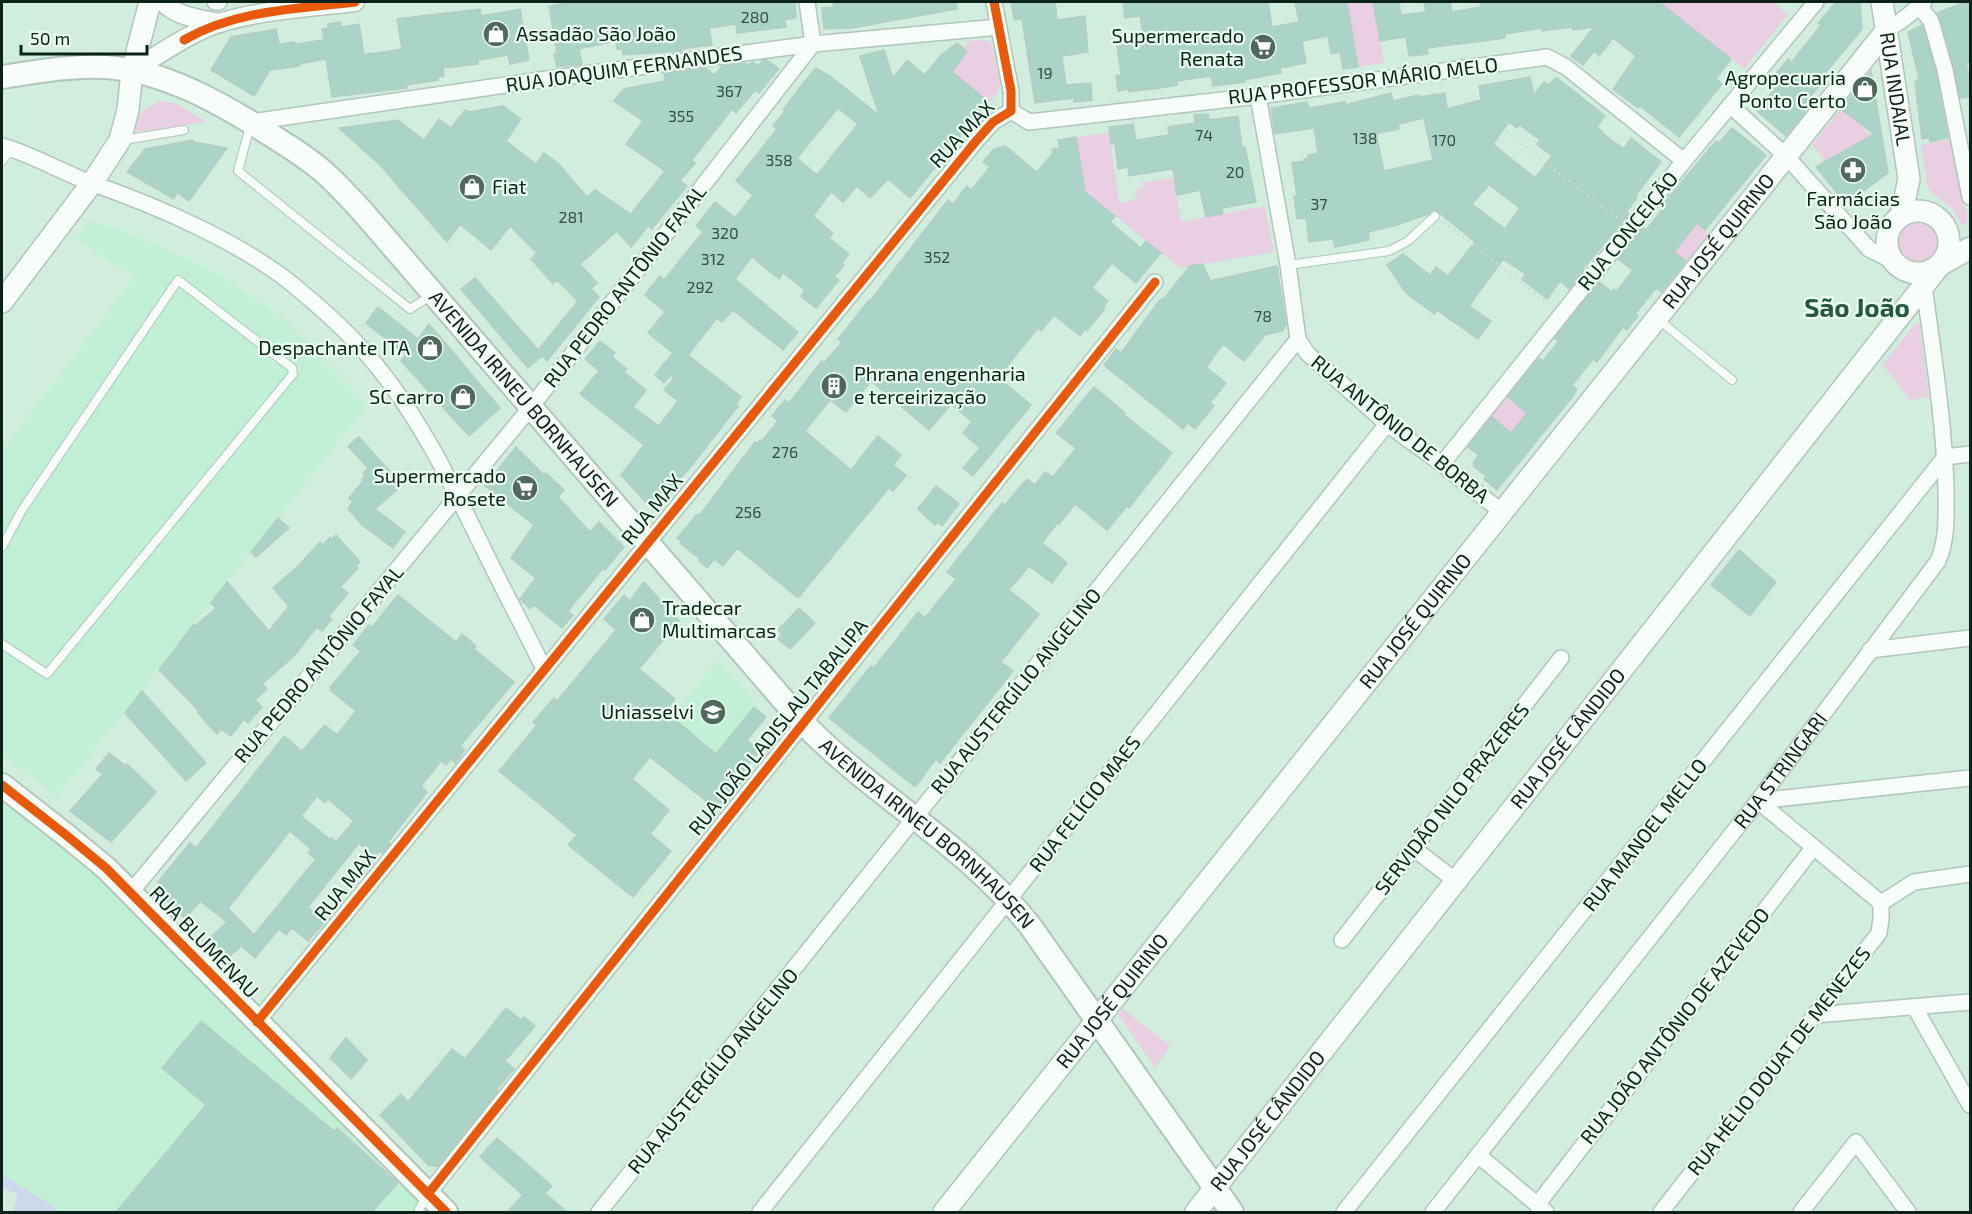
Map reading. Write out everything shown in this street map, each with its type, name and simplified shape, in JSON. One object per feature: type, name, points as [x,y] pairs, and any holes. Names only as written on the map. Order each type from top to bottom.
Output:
[{"type":"main road","points":[[2,302],[92,183],[120,140],[128,110],[132,71],[150,2]]},
{"type":"main road","name":"RUA INDAIAL","points":[[1882,2],[1909,179],[1901,216]]},
{"type":"main road","name":"RUA JOSÉ QUIRINO","points":[[944,1212],[1886,31]]},
{"type":"main road","name":"AVENIDA IRINEU BORNHAUSEN","points":[[2,77],[83,67],[107,67],[132,71],[189,90],[213,101],[283,142],[326,174],[362,211],[804,724],[834,753],[983,875],[1010,900],[1233,1212]]},
{"type":"main road","name":"RUA INDAIAL","points":[[1909,179],[1932,214]]},
{"type":"main road","points":[[1922,211],[1932,214],[1960,240],[1950,248],[1924,286],[1898,266],[1887,246],[1890,229],[1901,216],[1922,211]]},
{"type":"main road","points":[[1898,266],[1921,274],[1971,248]]},
{"type":"main road","name":"RUA JOSÉ CÂNDIDO","points":[[1196,1212],[1924,286]]},
{"type":"main road","name":"RUA BLUMENAU","points":[[2,785],[86,850],[131,892],[257,1022],[423,1203],[446,1212]]},
{"type":"street","points":[[163,2],[169,8],[184,14],[220,23]]},
{"type":"street","points":[[132,71],[195,34],[253,8],[355,2]]},
{"type":"street","points":[[807,2],[813,44]]},
{"type":"street","name":"RUA MAX","points":[[257,1022],[976,141],[993,122],[1011,111],[1011,91],[994,2]]},
{"type":"street","name":"RUA CONCEIÇÃO","points":[[1442,464],[1684,161],[1816,2]]},
{"type":"street","points":[[1886,31],[1921,4],[1931,21],[1945,70],[1971,197]]},
{"type":"street","name":"RUA JOAQUIM FERNANDES","points":[[251,122],[540,80],[813,44],[999,27]]},
{"type":"street","name":"RUA PEDRO ANTÔNIO FAYAL","points":[[131,892],[531,407],[813,44]]},
{"type":"street","name":"RUA PROFESSOR MÁRIO MELO","points":[[1011,111],[1029,122],[1258,96],[1547,57],[1566,67],[1684,161]]},
{"type":"street","name":"RUA ANTÔNIO DE BORBA","points":[[1258,96],[1288,265],[1298,339],[1307,353],[1388,424],[1502,512]]},
{"type":"street","points":[[1730,105],[1787,157],[1869,249],[1898,266]]},
{"type":"street","points":[[5,152],[113,189],[199,228],[257,260],[297,288],[351,336],[405,403],[438,458],[544,669]]},
{"type":"street","name":"RUA JOÃO LADISLAU TABALIPA","points":[[423,1203],[1155,282]]},
{"type":"street","name":"RUA STRINGARI","points":[[1433,1212],[1758,801],[1870,650],[1930,574],[1943,549],[1946,520],[1945,457],[1924,286]]},
{"type":"street","name":"RUA AUSTERGÍLIO ANGELINO","points":[[599,1212],[1298,339]]},
{"type":"street","name":"RUA FELÍCIO MAES","points":[[760,1212],[1388,424]]},
{"type":"street","points":[[1945,457],[1971,454]]},
{"type":"street","name":"RUA MANOEL MELLO","points":[[1344,1212],[1945,457]]},
{"type":"street","points":[[1870,650],[1971,638]]},
{"type":"street","name":"SERVIDÃO NILO PRAZERES","points":[[1342,940],[1561,658]]},
{"type":"street","points":[[1758,801],[1971,778]]},
{"type":"street","points":[[1758,801],[1881,903],[1914,882],[1971,874]]},
{"type":"street","points":[[1413,848],[1456,881]]},
{"type":"street","name":"RUA JOÃO ANTÔNIO DE AZEVEDO","points":[[1542,1208],[1813,848]]},
{"type":"street","name":"RUA HÉLIO DOUAT DE MENEZES","points":[[1661,1212],[1879,933],[1881,903]]},
{"type":"street","points":[[1815,1015],[1971,1002]]},
{"type":"street","points":[[1915,1008],[1971,1105]]},
{"type":"street","points":[[1801,1212],[1856,1142],[1908,1212]]},
{"type":"street","points":[[1478,1155],[1542,1208]]},
{"type":"lane","points":[[251,122],[238,171],[410,309],[433,294]]},
{"type":"lane","points":[[120,140],[184,130]]},
{"type":"lane","points":[[1288,265],[1389,251],[1408,241],[1436,216]]},
{"type":"lane","points":[[2,547],[22,510],[178,280],[292,368],[293,374],[48,674],[2,644]]},
{"type":"lane","points":[[1657,319],[1732,380]]},
{"type":"path","points":[[158,104],[168,105],[179,112],[181,120],[141,125],[142,114],[158,104]]},
{"type":"path","points":[[1507,132],[1630,229]]},
{"type":"path","points":[[1436,216],[1562,314]]},
{"type":"shaded area","points":[[1347,2],[1373,2],[1384,63],[1358,67]]},
{"type":"shaded area","points":[[1659,2],[1772,2],[1788,14],[1744,69]]},
{"type":"shaded area","points":[[969,41],[991,42],[1000,83],[999,90],[990,102],[960,79],[943,83],[967,52],[965,49]]},
{"type":"shaded area","points":[[160,101],[175,103],[204,122],[135,132],[142,112]]},
{"type":"shaded area","points":[[1841,109],[1853,118],[1855,116],[1870,136],[1816,167],[1824,159],[1812,145]]},
{"type":"shaded area","points":[[1109,133],[1119,203],[1136,200],[1135,190],[1143,188],[1142,182],[1174,178],[1181,222],[1265,206],[1274,252],[1180,268],[1072,181],[1083,179],[1076,137]]},
{"type":"shaded area","points":[[1952,139],[1968,221],[1962,226],[1952,208],[1928,188],[1921,145]]},
{"type":"shaded area","points":[[1688,216],[1709,233],[1687,262],[1674,252],[1695,225]]},
{"type":"shaded area","points":[[92,220],[163,247],[220,275],[281,316],[368,404],[57,797],[2,755],[2,450],[134,278],[76,240]]},
{"type":"shaded area","points":[[1918,223],[1926,224],[1933,229],[1938,236],[1938,252],[1933,259],[1926,264],[1918,265],[1910,264],[1903,259],[1898,252],[1897,244],[1898,236],[1903,229],[1910,224]]},
{"type":"shaded area","points":[[1915,324],[1919,324],[1920,327],[1929,397],[1910,400],[1883,365]]},
{"type":"shaded area","points":[[1507,396],[1533,417],[1520,422],[1511,433],[1491,417]]},
{"type":"shaded area","name":"Uniasselvi","points":[[718,660],[756,704],[716,754],[672,717]]},
{"type":"shaded area","points":[[2,800],[59,843],[124,899],[437,1212],[58,1212],[53,1206],[2,1175]]},
{"type":"shaded area","points":[[1123,1009],[1170,1046],[1155,1068],[1119,1015]]},
{"type":"water","points":[[2,1175],[53,1206],[58,1212],[12,1212],[18,1194],[2,1188]]},
{"type":"building","points":[[574,2],[795,2],[796,18],[785,20],[786,27],[737,33],[736,24],[709,28],[712,45],[680,49],[683,51],[623,55],[622,49],[617,49],[616,41],[579,49],[582,64],[557,67],[554,54],[557,53],[549,6]]},
{"type":"building","points":[[833,2],[956,2],[957,9],[852,28],[824,29],[822,8],[834,7]]},
{"type":"building","points":[[1011,2],[1055,2],[1057,20],[1085,16],[1088,52],[1062,56],[1066,85],[1091,83],[1092,100],[1074,102],[1074,98],[1035,103],[1022,19],[1014,20]]},
{"type":"building","points":[[1123,2],[1268,2],[1272,27],[1299,22],[1295,2],[1347,2],[1358,67],[1343,69],[1340,52],[1331,54],[1328,36],[1302,41],[1306,63],[1280,68],[1281,73],[1244,80],[1245,82],[1213,86],[1211,76],[1177,81],[1177,85],[1160,88],[1118,91],[1116,76],[1121,75],[1117,46],[1145,42],[1140,16],[1125,18]]},
{"type":"building","points":[[1373,2],[1399,2],[1401,15],[1426,12],[1424,2],[1450,2],[1452,12],[1481,7],[1480,2],[1659,2],[1731,59],[1716,79],[1722,84],[1679,137],[1640,106],[1638,108],[1613,89],[1636,56],[1613,38],[1599,56],[1594,51],[1583,65],[1571,56],[1594,27],[1542,31],[1542,28],[1505,34],[1505,38],[1427,48],[1428,54],[1409,56],[1406,37],[1380,41]]},
{"type":"building","points":[[1836,2],[1860,2],[1862,29],[1817,83],[1820,85],[1801,108],[1805,112],[1786,136],[1757,111],[1776,87],[1769,82],[1788,59],[1792,62],[1821,25],[1818,23]]},
{"type":"building","points":[[1965,2],[1971,2],[1971,62],[1966,63],[1971,84],[1971,97],[1960,98],[1954,67],[1937,13]]},
{"type":"building","points":[[480,9],[481,16],[520,9],[529,60],[510,64],[508,55],[478,60],[478,64],[443,68],[444,76],[438,77],[438,80],[406,85],[407,88],[332,97],[326,59],[299,64],[300,66],[270,70],[254,96],[211,70],[231,37],[276,29],[279,44],[294,42],[295,44],[324,40],[322,29],[328,28],[328,24],[340,22],[341,27],[359,24],[364,54],[376,53],[402,49],[397,19]]},
{"type":"building","points":[[1922,25],[1936,72],[1948,138],[1930,142],[1929,138],[1922,139],[1915,82],[1919,79],[1908,32]]},
{"type":"building","points":[[957,43],[967,51],[952,72],[988,101],[959,137],[956,134],[937,155],[942,159],[910,198],[888,179],[870,198],[857,186],[843,202],[831,192],[813,216],[833,233],[829,238],[849,254],[842,263],[844,265],[834,277],[839,280],[816,308],[801,296],[805,290],[783,273],[779,279],[752,257],[735,279],[798,332],[783,350],[733,310],[722,322],[717,318],[688,355],[741,397],[736,404],[738,406],[693,464],[653,510],[621,475],[644,445],[580,394],[599,371],[585,359],[600,341],[615,353],[612,357],[627,369],[624,372],[646,390],[633,407],[659,426],[678,401],[664,390],[674,378],[671,375],[664,383],[655,375],[673,353],[648,333],[665,312],[645,295],[660,276],[664,280],[703,232],[696,226],[715,202],[735,218],[753,195],[736,181],[777,129],[773,126],[801,86],[816,68],[830,76],[879,115],[860,56],[884,50],[893,78],[907,60],[925,75],[940,56]],"holes":[[[838,108],[858,124],[817,175],[797,158]]]},
{"type":"building","points":[[763,60],[767,60],[779,69],[759,93],[755,90],[736,113],[732,109],[692,160],[695,163],[680,181],[687,186],[652,229],[648,226],[631,247],[617,231],[580,264],[597,283],[591,289],[599,297],[547,361],[542,356],[528,368],[461,289],[475,278],[538,350],[578,301],[557,280],[553,284],[531,259],[537,253],[510,226],[491,250],[460,224],[447,242],[380,165],[339,128],[398,120],[424,140],[439,119],[451,128],[465,110],[469,112],[503,106],[521,119],[506,141],[536,164],[544,153],[558,163],[587,197],[595,190],[631,214],[665,171],[626,144],[643,121],[614,101],[624,89],[665,81],[664,73],[705,68],[715,75],[722,66],[745,63],[748,65],[753,62],[758,66]]},
{"type":"building","name":"Farmácias São João","points":[[1871,71],[1888,173],[1846,204],[1816,167],[1874,134],[1841,109]]},
{"type":"building","points":[[1530,77],[1534,95],[1544,82],[1549,85],[1556,77],[1605,116],[1597,127],[1602,133],[1624,149],[1631,138],[1661,162],[1636,195],[1635,201],[1626,212],[1629,214],[1569,289],[1560,281],[1547,299],[1522,279],[1526,274],[1503,259],[1469,306],[1491,321],[1478,339],[1437,310],[1434,314],[1406,293],[1387,265],[1403,254],[1430,275],[1436,267],[1448,276],[1475,242],[1433,210],[1397,225],[1368,232],[1369,240],[1335,247],[1333,239],[1309,242],[1306,218],[1297,219],[1294,196],[1297,196],[1292,163],[1305,161],[1308,155],[1318,153],[1314,128],[1275,134],[1271,108],[1307,102],[1309,108],[1345,102],[1345,105],[1391,93],[1393,101],[1419,95],[1419,97],[1445,93],[1447,109],[1481,100],[1479,86]],"holes":[[[1424,118],[1433,160],[1384,171],[1376,134],[1399,129],[1398,124]],[[1509,122],[1517,128],[1520,125],[1540,140],[1537,144],[1552,156],[1535,178],[1493,144]],[[1489,185],[1520,208],[1505,229],[1472,204]]]},
{"type":"building","points":[[1208,114],[1209,120],[1238,116],[1242,147],[1245,147],[1256,202],[1222,208],[1223,214],[1206,217],[1200,190],[1177,195],[1173,169],[1129,176],[1128,167],[1118,169],[1115,143],[1111,144],[1109,127],[1133,124],[1136,140],[1169,135],[1168,127],[1195,123],[1194,115]]},
{"type":"building","points":[[1732,128],[1766,155],[1705,230],[1697,223],[1674,252],[1686,261],[1661,292],[1656,288],[1635,314],[1638,316],[1627,330],[1623,327],[1597,362],[1593,359],[1572,385],[1577,389],[1573,396],[1497,490],[1484,479],[1486,476],[1473,466],[1479,455],[1468,447],[1492,417],[1511,433],[1527,413],[1508,397],[1539,358],[1543,361],[1559,341],[1555,338],[1599,282],[1612,292],[1614,289],[1617,291],[1633,270],[1618,259],[1643,227],[1646,230],[1666,205],[1664,203],[1716,141],[1719,143]]},
{"type":"building","points":[[1076,137],[1085,192],[1115,216],[1110,222],[1141,248],[1146,241],[1161,253],[1136,283],[1112,263],[1092,288],[1108,301],[1103,307],[1105,308],[1087,331],[1085,329],[1080,336],[1054,315],[1041,331],[1038,328],[1004,370],[1009,373],[1002,381],[1031,405],[973,476],[963,468],[980,448],[963,433],[972,422],[951,404],[929,430],[871,381],[846,412],[830,400],[805,431],[851,470],[878,436],[901,455],[893,465],[906,475],[893,491],[889,488],[798,598],[737,548],[723,566],[714,559],[707,568],[677,538],[697,514],[699,516],[755,442],[762,441],[778,421],[772,416],[785,400],[789,403],[822,361],[824,363],[842,342],[838,339],[948,200],[953,204],[967,186],[971,190],[990,167],[983,162],[994,149],[1005,146],[1037,172],[1053,153],[1052,149],[1060,148],[1058,140]]},
{"type":"building","points":[[193,140],[227,148],[189,201],[177,192],[174,199],[127,172],[145,149]]},
{"type":"building","points":[[1203,264],[1210,281],[1277,266],[1286,325],[1282,331],[1265,335],[1244,361],[1223,344],[1206,367],[1226,383],[1210,403],[1214,406],[1195,429],[1188,423],[1183,429],[1104,365],[1116,349],[1121,353],[1159,301],[1165,297],[1190,266]]},
{"type":"building","points":[[378,307],[418,339],[429,324],[500,408],[469,436],[401,361],[406,355],[366,323]]},
{"type":"building","points":[[1094,387],[1125,413],[1124,415],[1172,453],[1129,508],[1127,506],[1107,530],[1075,504],[1059,524],[1058,522],[1042,543],[1067,563],[1052,583],[1029,566],[1009,590],[1039,614],[1001,662],[1013,671],[940,763],[936,759],[915,787],[829,718],[871,666],[874,668],[918,612],[925,618],[956,579],[947,572],[1002,503],[1005,505],[1027,479],[1035,485],[1045,472],[1053,477],[1076,448],[1056,433]]},
{"type":"building","points":[[359,437],[402,485],[375,509],[405,532],[393,548],[362,525],[348,509],[353,502],[349,498],[363,481],[365,476],[363,473],[368,468],[348,446]]},
{"type":"building","points":[[516,447],[544,475],[546,473],[564,490],[558,497],[590,532],[599,522],[624,547],[605,570],[603,568],[568,611],[573,615],[562,628],[534,605],[530,609],[520,599],[536,578],[511,558],[534,525],[485,486]]},
{"type":"building","points":[[936,486],[959,504],[942,526],[937,522],[935,525],[918,509]]},
{"type":"building","points":[[278,518],[289,528],[256,557],[251,552]]},
{"type":"building","points":[[336,535],[360,562],[356,566],[358,568],[340,587],[348,593],[329,616],[332,619],[322,631],[317,627],[294,656],[262,684],[267,689],[255,700],[262,707],[248,723],[244,719],[231,736],[221,729],[217,734],[197,712],[199,711],[159,670],[193,625],[195,626],[216,608],[211,603],[227,582],[269,631],[289,606],[273,588],[320,542],[323,545],[330,537],[332,539]]},
{"type":"building","points":[[1739,550],[1776,582],[1750,616],[1711,585]]},
{"type":"building","points":[[644,582],[679,621],[639,669],[675,699],[665,711],[716,754],[754,707],[766,717],[747,740],[759,751],[740,775],[745,778],[719,811],[650,757],[632,779],[669,810],[650,834],[671,851],[633,897],[568,845],[577,835],[499,771],[537,725],[533,722],[554,698],[557,701],[616,630],[604,619],[624,595],[630,601]]},
{"type":"building","points":[[398,595],[456,642],[462,634],[476,646],[474,649],[514,682],[460,746],[465,750],[455,763],[451,759],[446,765],[441,761],[421,786],[427,792],[382,853],[379,851],[375,857],[359,843],[308,907],[325,922],[308,941],[292,928],[286,935],[279,929],[255,958],[241,946],[228,958],[209,939],[227,922],[200,901],[185,919],[158,891],[158,882],[190,843],[196,848],[284,736],[302,751],[325,725],[337,735],[356,711],[330,690],[332,688],[330,687],[361,651],[353,645],[369,625],[372,627]],"holes":[[[317,796],[325,803],[328,799],[354,821],[336,842],[301,816]],[[290,831],[311,849],[308,853],[316,859],[254,935],[228,908]]]},
{"type":"building","points":[[799,608],[815,623],[790,649],[778,639],[782,634],[778,630]]},
{"type":"building","points":[[142,691],[206,763],[186,781],[125,713]]},
{"type":"building","points":[[109,753],[126,766],[127,764],[156,792],[111,842],[70,811],[103,774],[96,769]]},
{"type":"building","points":[[506,1008],[521,1020],[524,1017],[535,1026],[505,1061],[514,1069],[496,1090],[498,1091],[438,1166],[429,1166],[380,1115],[401,1094],[408,1102],[452,1049],[465,1059]]},
{"type":"building","points":[[201,1021],[334,1131],[337,1128],[398,1183],[372,1212],[116,1212],[206,1105],[162,1068]]},
{"type":"building","points":[[346,1038],[367,1060],[351,1079],[330,1058]]},
{"type":"building","points":[[497,1138],[552,1186],[545,1193],[567,1212],[507,1212],[523,1195],[480,1157]]},
{"type":"cycle path","points":[[184,40],[224,22],[267,12],[355,2]]},
{"type":"cycle path","points":[[257,1022],[976,141],[993,122],[1011,111],[1011,91],[994,2]]},
{"type":"cycle path","points":[[428,1194],[1155,282]]},
{"type":"cycle path","points":[[2,785],[106,868],[446,1212]]},
{"type":"place","name":"Assadão São João","points":[[496,34]]},
{"type":"place","name":"Supermercado Renata","points":[[1263,47]]},
{"type":"place","name":"Agropecuaria Ponto Certo","points":[[1865,89]]},
{"type":"place","name":"Farmácias São João","points":[[1853,170]]},
{"type":"place","name":"Fiat","points":[[472,187]]},
{"type":"place","name":"Despachante ITA","points":[[430,348]]},
{"type":"place","name":"Phrana engenharia e terceirização","points":[[834,386]]},
{"type":"place","name":"SC carro","points":[[463,397]]},
{"type":"place","name":"Supermercado Rosete","points":[[525,488]]},
{"type":"place","name":"Tradecar Multimarcas","points":[[642,620]]},
{"type":"place","name":"Uniasselvi","points":[[713,712]]},
{"type":"district","name":"São João","points":[[1857,308]]}]
